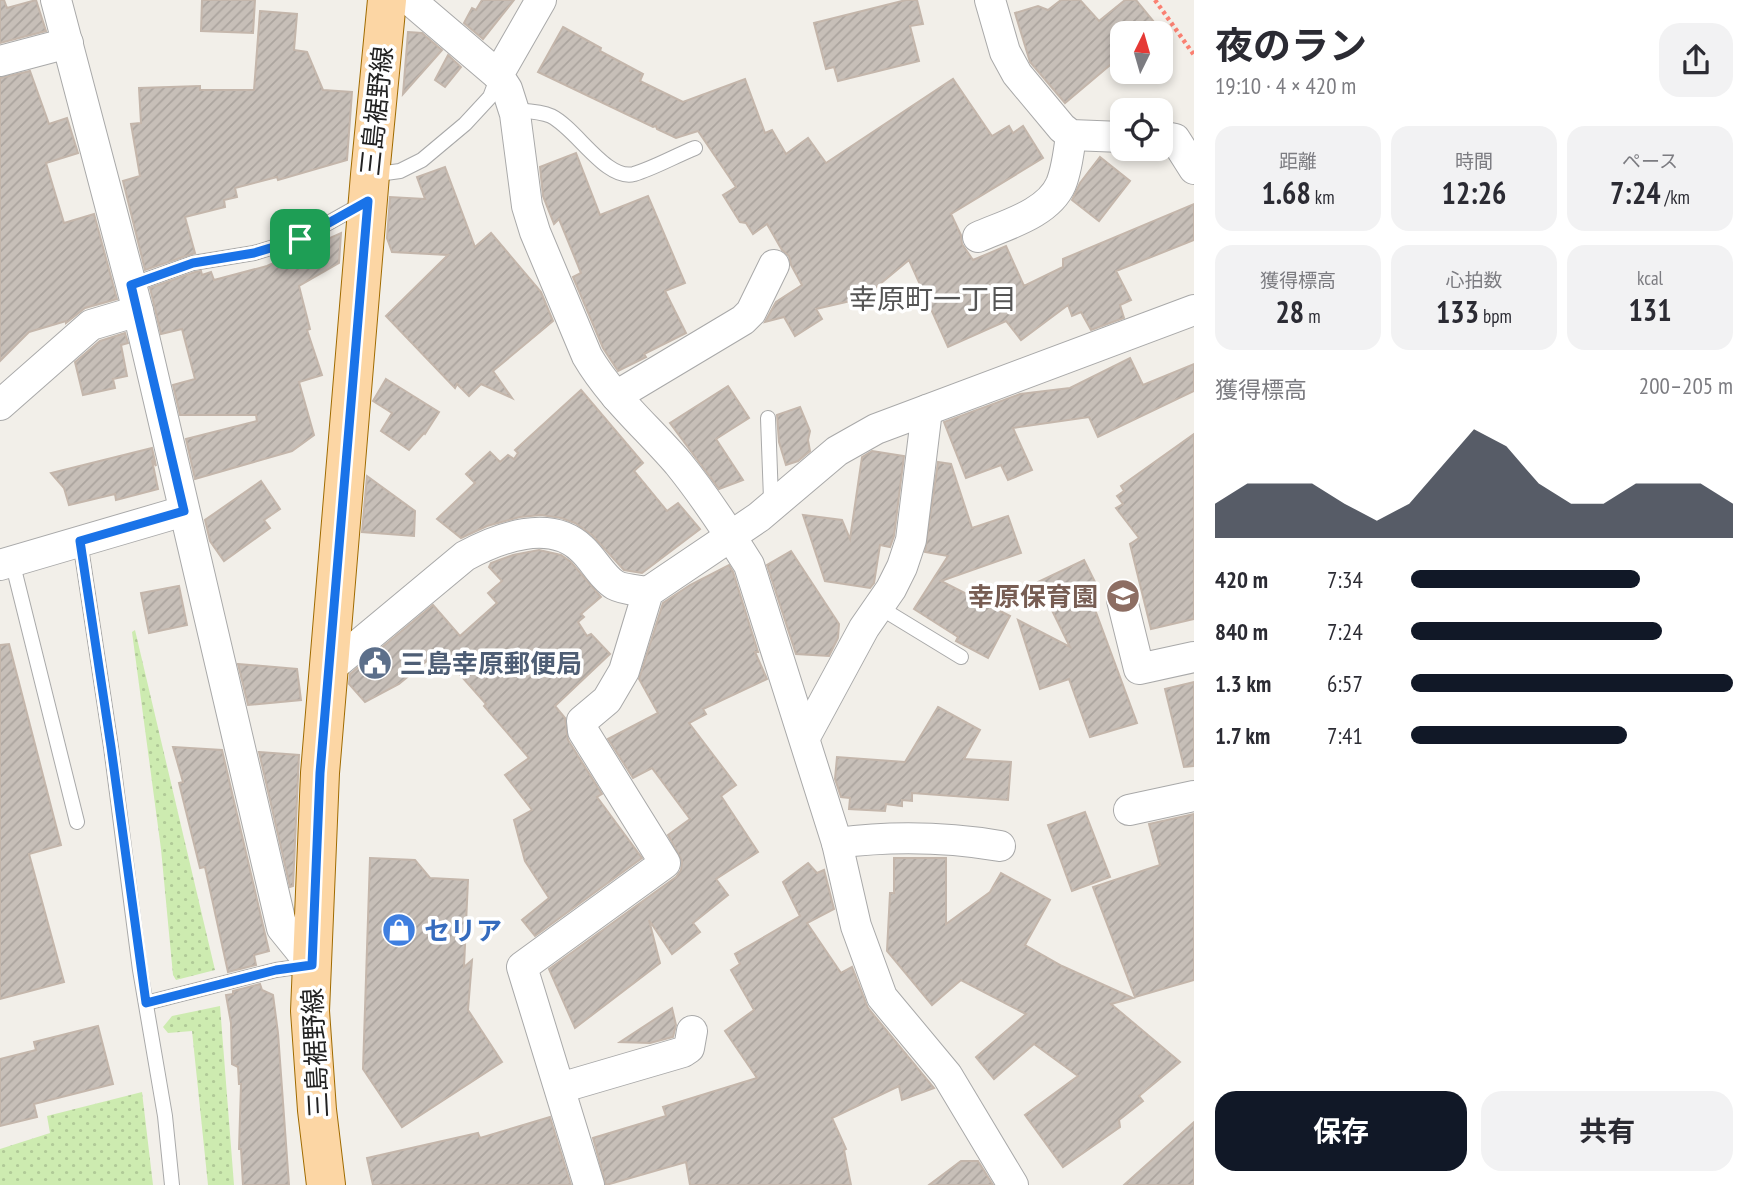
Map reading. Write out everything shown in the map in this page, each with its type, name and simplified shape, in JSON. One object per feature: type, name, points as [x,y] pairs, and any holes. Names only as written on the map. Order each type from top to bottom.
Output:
[{"type":"main road","name":"三島裾野線","points":[[326,1185],[311,1023],[320,773],[387,0]]},
{"type":"street","points":[[56,0],[135,298],[282,928],[312,965]]},
{"type":"street","points":[[410,0],[498,75],[507,89],[513,110],[527,206],[535,232],[587,356],[597,374],[678,464],[749,565],[837,843],[856,926],[882,997],[947,1075],[1013,1185]]},
{"type":"street","points":[[498,75],[541,0]]},
{"type":"street","points":[[990,0],[1005,52],[1017,74],[1062,128],[1071,135],[1110,137]]},
{"type":"street","points":[[0,61],[68,43]]},
{"type":"street","points":[[978,237],[1022,218],[1048,203],[1063,181],[1071,135]]},
{"type":"street","points":[[1173,139],[1194,169]]},
{"type":"street","points":[[616,396],[743,320],[751,312],[774,265]]},
{"type":"street","points":[[0,405],[91,325],[135,298]]},
{"type":"street","points":[[589,1185],[522,967],[665,863],[583,731],[582,721],[607,700],[624,671],[648,592],[731,537],[837,451],[876,429],[1194,310]]},
{"type":"street","points":[[805,737],[864,628],[902,567],[911,540],[927,410]]},
{"type":"street","points":[[6,563],[184,511]]},
{"type":"street","points":[[328,670],[465,556],[482,546],[507,538],[531,533],[566,537],[581,547],[615,585],[648,592]]},
{"type":"street","points":[[1122,600],[1139,670],[1194,657]]},
{"type":"street","points":[[1129,810],[1194,796]]},
{"type":"street","points":[[837,843],[882,837],[973,841],[1000,846]]},
{"type":"street","points":[[560,1088],[683,1052],[689,1048],[692,1031]]},
{"type":"lane","points":[[135,298],[193,263],[254,253],[300,239],[369,188],[422,160],[465,124],[489,97],[498,75]]},
{"type":"lane","points":[[513,110],[551,116],[574,133],[612,171],[621,174],[633,174],[695,148]]},
{"type":"lane","points":[[768,418],[771,499],[774,504]]},
{"type":"lane","points":[[80,541],[146,1003],[165,1116],[172,1185]]},
{"type":"lane","points":[[6,563],[77,822]]},
{"type":"lane","points":[[879,607],[961,657]]},
{"type":"lane","points":[[146,1003],[276,970],[312,965]]},
{"type":"path","points":[[1155,0],[1194,55]]},
{"type":"green space","points":[[135,630],[215,970],[176,980],[173,975],[161,849],[132,632]]},
{"type":"green space","points":[[220,1006],[234,1185],[208,1185],[192,1031],[168,1033],[163,1027],[172,1016]]},
{"type":"green space","points":[[142,1092],[153,1185],[0,1185],[0,1149],[50,1133],[47,1116]]},
{"type":"building","points":[[0,0],[4,0],[7,8],[36,0],[46,31],[0,43]]},
{"type":"building","points":[[202,0],[255,0],[253,33],[201,31]]},
{"type":"building","points":[[482,0],[514,0],[483,39],[464,23],[472,8],[476,10]]},
{"type":"building","points":[[906,0],[917,0],[923,24],[910,26],[919,61],[838,81],[834,67],[826,69],[814,23]]},
{"type":"building","points":[[1061,0],[1080,0],[1099,21],[1125,0],[1136,0],[1153,21],[1110,21],[1110,65],[1065,103],[1030,62],[1015,13],[1038,6],[1048,10]]},
{"type":"building","points":[[260,11],[297,14],[294,50],[307,52],[323,90],[352,92],[347,160],[278,180],[277,177],[235,188],[237,197],[224,200],[225,207],[185,217],[195,253],[145,270],[123,181],[140,176],[131,124],[141,123],[139,88],[200,86],[200,90],[254,90]]},
{"type":"building","points":[[563,27],[643,74],[640,81],[683,102],[745,79],[765,133],[772,130],[786,154],[808,138],[826,163],[953,79],[992,136],[1009,126],[1013,133],[1023,126],[1043,158],[951,214],[961,235],[962,244],[973,260],[1006,246],[1024,286],[1063,267],[1063,259],[1194,204],[1194,240],[1116,271],[1131,300],[1120,305],[1124,318],[1091,330],[1081,312],[1072,316],[1068,305],[1021,340],[1006,321],[948,347],[909,260],[863,298],[816,309],[822,319],[795,336],[784,317],[765,322],[776,302],[802,285],[789,256],[782,250],[767,224],[753,234],[746,223],[740,222],[723,195],[736,187],[698,131],[676,138],[656,126],[653,127],[538,72]]},
{"type":"building","points":[[408,32],[422,33],[442,50],[403,94]]},
{"type":"building","points":[[448,55],[461,67],[445,87],[435,80]]},
{"type":"building","points":[[30,71],[49,124],[67,118],[78,153],[46,163],[64,223],[94,214],[117,299],[85,308],[66,323],[29,332],[0,361],[0,78]]},
{"type":"building","points":[[576,153],[600,215],[648,196],[685,283],[665,291],[686,333],[644,354],[646,357],[618,371],[603,348],[573,277],[581,273],[559,219],[554,224],[543,196],[540,167]]},
{"type":"building","points":[[1100,157],[1130,181],[1099,221],[1072,200],[1080,183]]},
{"type":"building","points":[[445,167],[475,247],[491,233],[541,292],[553,321],[493,371],[512,398],[481,384],[469,396],[457,384],[455,388],[386,316],[448,255],[392,252],[387,238],[390,197],[425,199],[417,177]]},
{"type":"building","points":[[341,233],[339,263],[299,286],[310,329],[307,330],[322,375],[299,382],[314,435],[292,451],[195,479],[186,439],[257,421],[256,415],[180,415],[173,385],[195,379],[182,329],[161,334],[150,288],[195,272],[201,271],[202,275],[211,272],[214,280],[267,266]]},
{"type":"building","points":[[125,333],[128,343],[121,345],[127,376],[113,379],[115,388],[83,395],[75,362],[100,341]]},
{"type":"building","points":[[1130,358],[1143,385],[1194,364],[1194,391],[1098,437],[1089,417],[1013,428],[1032,470],[1008,480],[1001,465],[966,478],[944,422],[1020,394],[1070,388]]},
{"type":"building","points":[[386,379],[439,412],[425,434],[409,450],[381,431],[392,413],[373,401]]},
{"type":"building","points":[[728,386],[749,418],[716,439],[743,480],[719,489],[670,423]]},
{"type":"building","points":[[581,390],[643,463],[634,471],[667,511],[678,503],[700,529],[642,573],[624,570],[592,535],[575,523],[561,518],[541,515],[520,517],[487,526],[461,538],[437,519],[475,483],[466,474],[490,452],[500,462],[508,455],[514,459],[518,453],[515,450]]},
{"type":"building","points":[[800,407],[810,431],[810,451],[798,461],[786,465],[779,442],[777,415]]},
{"type":"building","points":[[1194,434],[1194,619],[1151,629],[1130,544],[1139,538],[1116,508],[1123,504],[1117,496],[1124,491],[1121,486]]},
{"type":"building","points":[[152,448],[158,489],[116,500],[115,494],[69,505],[64,488],[51,473]]},
{"type":"building","points":[[872,451],[904,456],[894,536],[890,547],[880,545],[874,583],[870,588],[825,581],[803,515],[842,520],[850,539],[862,457]]},
{"type":"building","points":[[938,462],[951,464],[972,528],[1008,516],[1021,553],[941,581],[1010,616],[988,658],[956,641],[958,637],[914,609],[948,556],[925,552]]},
{"type":"building","points":[[367,476],[415,511],[414,536],[362,532]]},
{"type":"building","points":[[261,481],[280,509],[264,520],[270,528],[224,561],[210,541],[205,520]]},
{"type":"building","points":[[539,550],[561,555],[571,562],[601,597],[581,614],[584,617],[578,622],[587,636],[591,634],[610,654],[555,706],[565,718],[568,740],[602,794],[597,797],[642,858],[535,936],[522,920],[549,898],[525,861],[514,820],[532,810],[505,775],[529,758],[439,651],[399,684],[365,702],[349,684],[350,674],[433,605],[460,636],[497,603],[488,593],[502,581],[489,567],[491,563]]},
{"type":"building","points":[[791,551],[839,624],[838,638],[829,656],[796,654],[767,565]]},
{"type":"building","points":[[1084,560],[1096,584],[1087,588],[1137,723],[1090,737],[1069,679],[1040,689],[1018,620],[1070,647],[1038,582]]},
{"type":"building","points":[[729,565],[758,652],[755,652],[767,679],[703,709],[706,714],[689,723],[736,785],[721,796],[758,852],[716,879],[728,895],[693,923],[700,932],[672,954],[649,920],[660,963],[575,1028],[549,969],[676,877],[681,870],[682,861],[668,835],[690,819],[652,768],[633,778],[608,739],[658,713],[639,679],[663,603],[690,585]]},
{"type":"building","points":[[179,586],[187,625],[149,633],[141,593]]},
{"type":"building","points":[[9,644],[61,845],[29,854],[64,982],[0,999],[0,645]]},
{"type":"building","points":[[238,664],[297,669],[301,700],[248,705]]},
{"type":"building","points":[[1194,682],[1194,766],[1184,767],[1165,689]]},
{"type":"building","points":[[938,707],[980,730],[964,759],[1011,762],[1008,800],[912,793],[912,801],[902,800],[902,806],[886,804],[885,811],[849,809],[850,798],[841,797],[835,779],[837,757],[905,762]]},
{"type":"building","points":[[173,747],[222,750],[269,951],[254,955],[256,965],[228,972],[205,867],[200,868],[179,783],[183,782]]},
{"type":"building","points":[[259,752],[299,755],[293,886],[290,887]]},
{"type":"building","points":[[1085,812],[1110,877],[1072,891],[1048,825]]},
{"type":"building","points":[[1194,814],[1194,980],[1135,997],[1093,887],[1160,865],[1149,824]]},
{"type":"building","points":[[370,858],[415,860],[430,878],[468,880],[464,967],[472,960],[468,1010],[502,1062],[402,1127],[363,1069]]},
{"type":"building","points":[[894,858],[946,858],[946,924],[990,892],[1001,873],[1050,900],[1025,945],[1062,966],[1133,998],[1111,1004],[1180,1062],[1139,1096],[1143,1101],[1119,1120],[1120,1127],[1063,1167],[1025,1115],[1078,1076],[1034,1044],[994,1079],[976,1057],[1026,1014],[961,980],[932,1005],[887,951],[890,893],[894,893]]},
{"type":"building","points":[[808,863],[817,873],[824,870],[834,909],[807,923],[841,973],[852,967],[868,1008],[934,1088],[902,1100],[899,1086],[832,1118],[846,1149],[844,1150],[851,1185],[690,1185],[686,1162],[606,1185],[593,1138],[666,1116],[663,1107],[757,1078],[725,1031],[754,1010],[731,970],[740,964],[735,954],[800,916],[783,882]]},
{"type":"building","points":[[260,984],[262,990],[273,995],[289,1185],[243,1185],[239,1149],[241,1084],[238,1067],[232,1064],[231,1023],[226,995]]},
{"type":"building","points":[[672,1008],[676,1025],[673,1037],[650,1043],[620,1042]]},
{"type":"building","points":[[98,1026],[113,1084],[34,1104],[37,1117],[0,1126],[0,1059],[36,1050],[34,1042]]},
{"type":"building","points":[[550,1117],[571,1185],[373,1185],[367,1158],[478,1133],[480,1138]]},
{"type":"building","points":[[1194,1122],[1194,1185],[1124,1185]]},
{"type":"building","points":[[961,1161],[978,1161],[993,1185],[929,1185]]},
{"type":"place","name":"幸原保育園","points":[[1123,596]]},
{"type":"place","name":"三島幸原郵便局","points":[[375,663]]},
{"type":"place","name":"セリア","points":[[399,930]]},
{"type":"district","name":"幸原町一丁目","points":[[933,298]]},
{"type":"route","points":[[368,201],[320,773],[312,965],[276,970],[146,1003],[80,541],[184,511],[131,285],[193,263],[254,253],[300,239],[368,201]]}]
